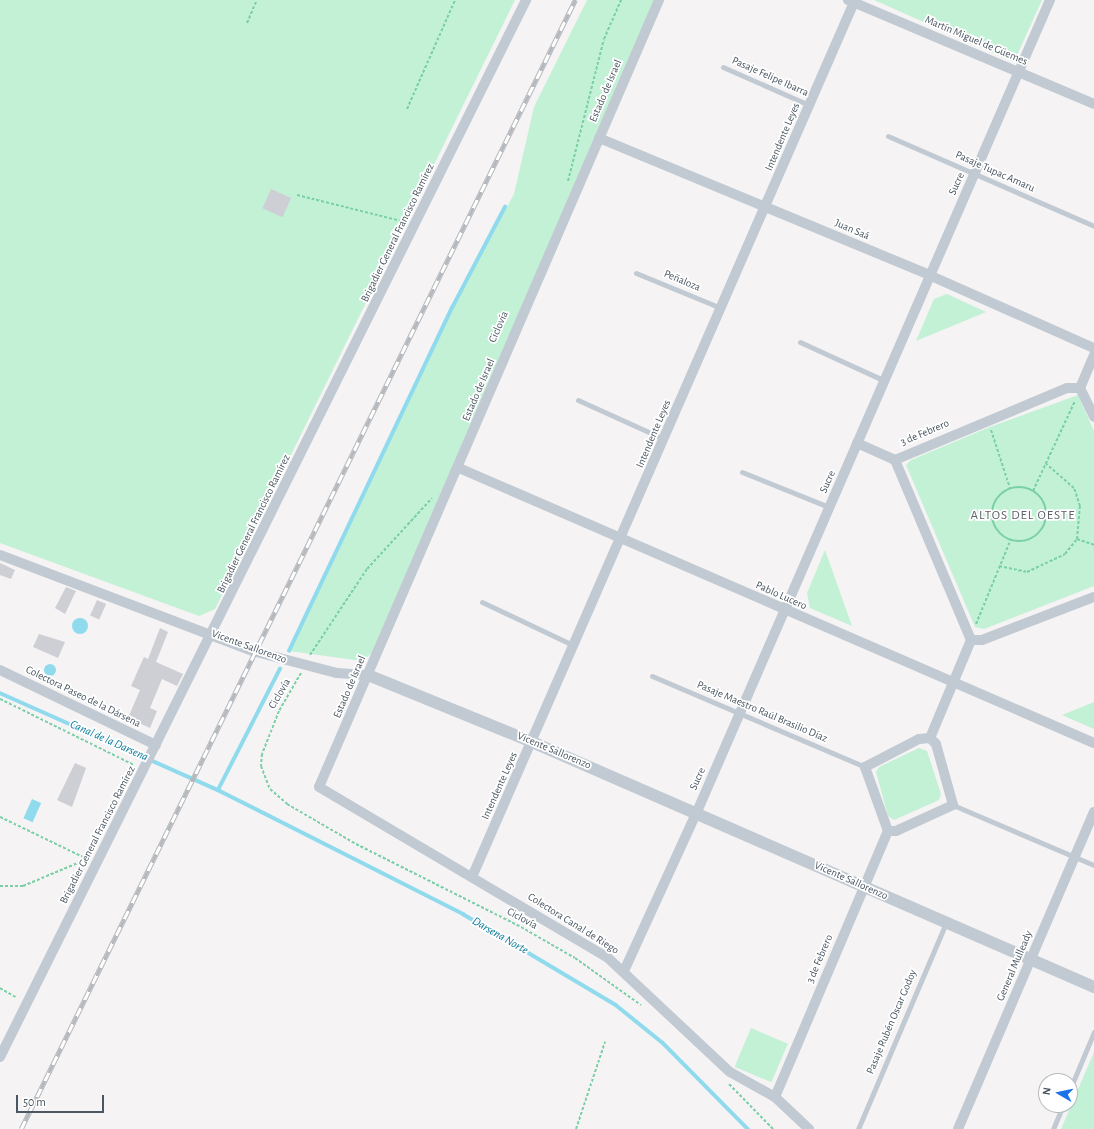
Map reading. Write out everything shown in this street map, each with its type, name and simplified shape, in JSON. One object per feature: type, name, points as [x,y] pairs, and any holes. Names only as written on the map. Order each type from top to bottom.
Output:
[{"type":"street","name":"Brigadier General Francisco Ramírez","points":[[0,1057],[213,634],[526,0]]},
{"type":"street","name":"Estado de Israel","points":[[319,787],[459,468],[658,0]]},
{"type":"street","name":"Sucre","points":[[624,971],[740,714],[1050,0]]},
{"type":"street","name":"Martín Miguel de Güemes","points":[[853,1],[1094,104]]},
{"type":"street","name":"Intendente Leyes","points":[[472,877],[622,540],[853,1]]},
{"type":"street","name":"Juan Saá","points":[[599,138],[930,275],[1094,348]]},
{"type":"street","points":[[1094,355],[1079,392],[1094,417]]},
{"type":"street","name":"3 de Febrero","points":[[970,640],[895,460],[1067,388],[1079,392]]},
{"type":"street","points":[[858,443],[895,460]]},
{"type":"street","name":"Pablo Lucero","points":[[459,468],[784,611],[1094,743]]},
{"type":"street","name":"Vicente Sallorenzo","points":[[0,555],[304,666],[368,675],[532,742],[1030,961],[1094,987]]},
{"type":"street","points":[[930,738],[970,640],[982,640],[1094,597]]},
{"type":"street","name":"Colectora Paseo de la Dársena","points":[[0,670],[156,745]]},
{"type":"street","points":[[930,738],[936,744],[953,805],[896,832],[888,832],[865,767],[919,739],[930,738]]},
{"type":"street","name":"Colectora Canal de Riego","points":[[319,787],[607,957],[624,971],[730,1072],[775,1097],[809,1129]]},
{"type":"street","name":"General Mulleady","points":[[958,1129],[1094,812]]},
{"type":"street","name":"3 de Febrero","points":[[775,1097],[888,832]]},
{"type":"lane","name":"Pasaje Felipe Ibarra","points":[[723,67],[809,105]]},
{"type":"lane","name":"Pasaje Tupac Amaru","points":[[888,136],[1094,226]]},
{"type":"lane","name":"Peñaloza","points":[[636,273],[721,308]]},
{"type":"lane","points":[[800,342],[885,381]]},
{"type":"lane","points":[[578,400],[664,439]]},
{"type":"lane","points":[[742,472],[830,507]]},
{"type":"lane","points":[[482,602],[574,645]]},
{"type":"lane","name":"Pasaje Maestro Raúl Brasilio Díaz","points":[[652,676],[865,767]]},
{"type":"lane","points":[[953,805],[1094,865]]},
{"type":"lane","name":"Pasaje Rubén Oscar Godoy","points":[[858,1129],[946,923]]},
{"type":"lane","points":[[1077,1073],[1094,1032]]},
{"type":"lane","points":[[1053,1129],[1060,1113]]},
{"type":"path","points":[[247,23],[257,0]]},
{"type":"path","points":[[407,109],[455,0]]},
{"type":"path","points":[[566,188],[604,39],[622,0]]},
{"type":"path","points":[[297,195],[415,224]]},
{"type":"path","points":[[1033,491],[1079,392]]},
{"type":"path","points":[[990,427],[1010,488]]},
{"type":"path","points":[[999,566],[1027,572],[1065,554],[1077,539],[1080,506],[1074,488],[1046,464]]},
{"type":"path","points":[[1010,488],[1033,491],[1045,507],[1043,525],[1031,538],[1011,539],[998,531],[992,515],[997,499],[1010,488]]},
{"type":"path","name":"Ciclovía","points":[[434,495],[367,569],[304,666],[279,711],[262,754],[261,766],[270,789],[287,804],[356,844],[528,931],[575,958],[647,1009]]},
{"type":"path","points":[[975,627],[1011,539]]},
{"type":"path","points":[[1077,539],[1094,545]]},
{"type":"path","points":[[0,699],[148,763]]},
{"type":"path","points":[[0,817],[88,859],[23,886],[0,886]]},
{"type":"path","points":[[0,988],[28,1002]]},
{"type":"path","points":[[576,1129],[605,1042]]},
{"type":"path","points":[[725,1080],[773,1129]]},
{"type":"green space","points":[[0,0],[515,0],[215,609],[199,616],[0,543]]},
{"type":"green space","points":[[587,0],[654,0],[372,652],[366,659],[355,660],[289,651],[452,308],[514,194],[534,107]]},
{"type":"green space","points":[[874,0],[1042,0],[1014,62]]},
{"type":"green space","points":[[947,294],[986,312],[916,341],[934,299]]},
{"type":"green space","points":[[1078,395],[1094,431],[1094,586],[984,629],[975,627],[906,465],[911,460],[990,427]]},
{"type":"green space","points":[[825,550],[852,626],[810,608],[807,593]]},
{"type":"green space","points":[[1094,702],[1094,729],[1062,715]]},
{"type":"green space","points":[[919,748],[927,751],[941,794],[939,800],[894,820],[888,816],[876,772],[879,767]]},
{"type":"green space","points":[[751,1028],[788,1044],[771,1082],[735,1067]]},
{"type":"green space","points":[[1094,1052],[1094,1129],[1061,1129],[1068,1113],[1078,1113],[1078,1089]]},
{"type":"water","points":[[80,618],[86,620],[88,626],[86,632],[80,634],[74,632],[72,626],[74,620]]},
{"type":"water","points":[[48,664],[52,664],[56,670],[52,676],[48,676],[44,672],[44,668]]},
{"type":"water","points":[[32,799],[41,803],[33,822],[23,818]]},
{"type":"building","points":[[271,189],[291,198],[283,217],[262,208]]},
{"type":"building","points":[[0,563],[15,570],[11,579],[0,575]]},
{"type":"building","points":[[66,587],[76,591],[65,614],[55,608]]},
{"type":"building","points":[[97,600],[106,604],[99,620],[90,616]]},
{"type":"building","points":[[160,628],[168,632],[156,662],[183,674],[177,686],[162,679],[150,708],[157,711],[150,728],[128,718],[140,690],[131,686],[144,657],[148,659]]},
{"type":"building","points":[[39,634],[65,642],[58,658],[33,647]]},
{"type":"building","points":[[75,763],[86,768],[72,807],[57,800]]},
{"type":"waterway","points":[[289,651],[452,308],[505,207]]},
{"type":"waterway","points":[[218,790],[280,669]]},
{"type":"waterway","name":"Darsena Norte","points":[[0,693],[218,790],[463,914],[616,1005],[663,1043],[748,1129]]},
{"type":"railway","points":[[21,1129],[575,0]]},
{"type":"district","name":"ALTOS DEL OESTE","points":[[1023,516]]},
{"type":"water label","name":"Canal de la Darsena","points":[[109,741]]}]
